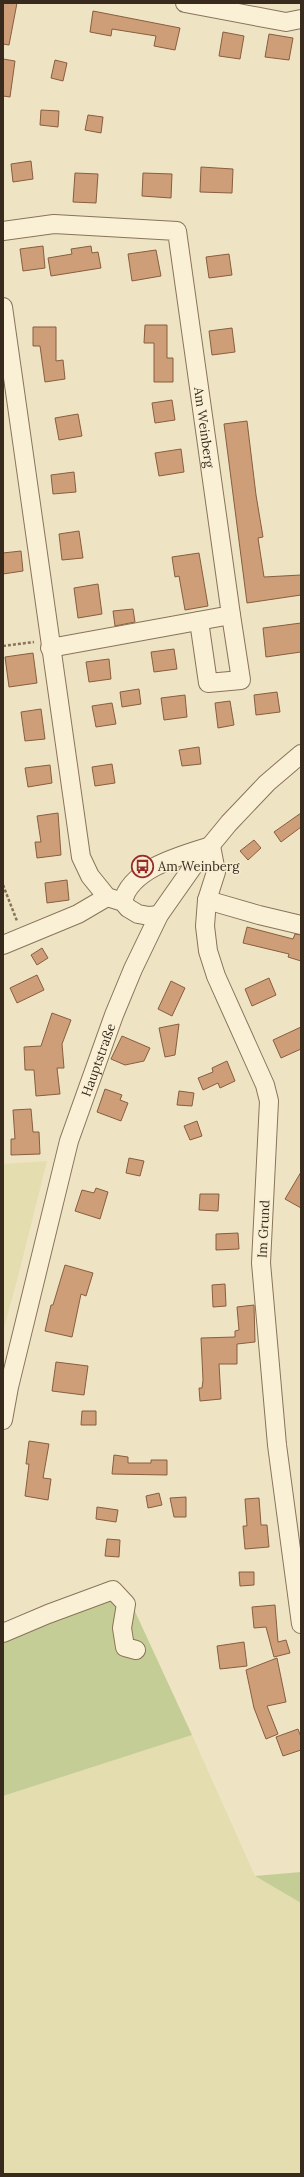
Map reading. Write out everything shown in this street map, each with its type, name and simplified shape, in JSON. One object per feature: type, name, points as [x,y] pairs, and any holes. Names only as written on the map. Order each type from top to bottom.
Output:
[{"type":"street","points":[[185,3],[286,22],[301,19]]},
{"type":"street","name":"Am Weinberg","points":[[3,231],[54,224],[177,231],[231,615]]},
{"type":"street","points":[[3,307],[81,857],[90,876],[115,900],[138,914],[149,916],[159,915]]},
{"type":"street","points":[[50,644],[231,615],[241,680],[208,683],[199,621]]},
{"type":"street","name":"Hauptstraße","points":[[3,1420],[10,1379],[69,1141],[114,1015],[159,915],[192,868],[229,823],[262,789],[301,754]]},
{"type":"street","points":[[3,945],[115,900],[125,892],[132,882],[145,873],[182,854],[211,846]]},
{"type":"street","name":"Im Grund","points":[[211,846],[216,872],[208,900],[205,926],[208,951],[216,976],[265,1085],[269,1101],[261,1263],[277,1445],[301,1624]]},
{"type":"street","points":[[208,900],[259,915],[301,925]]},
{"type":"street","points":[[3,1633],[48,1614],[113,1590],[126,1604],[122,1628],[125,1647],[136,1650]]},
{"type":"path","points":[[3,646],[50,644]]},
{"type":"path","points":[[3,884],[18,923],[27,935]]},
{"type":"shaded area","points":[[47,1161],[19,1273],[3,1331],[3,1164]]},
{"type":"shaded area","points":[[192,1735],[255,1876],[301,1903],[301,2174],[3,2174],[3,1796]]},
{"type":"green space","points":[[126,1592],[192,1735],[3,1796],[3,1637]]},
{"type":"green space","points":[[301,1872],[301,1903],[255,1876]]},
{"type":"building","points":[[3,3],[17,3],[9,45],[3,44]]},
{"type":"building","points":[[93,11],[180,28],[175,50],[154,46],[156,36],[112,29],[111,36],[90,32]]},
{"type":"building","points":[[223,32],[244,36],[240,59],[219,56]]},
{"type":"building","points":[[269,34],[293,38],[289,60],[265,57]]},
{"type":"building","points":[[3,59],[15,61],[10,97],[3,96]]},
{"type":"building","points":[[55,60],[67,63],[63,81],[51,78]]},
{"type":"building","points":[[41,110],[59,111],[58,127],[40,125]]},
{"type":"building","points":[[88,115],[103,117],[101,133],[85,130]]},
{"type":"building","points":[[31,161],[33,179],[13,182],[11,164]]},
{"type":"building","points":[[201,167],[233,169],[232,193],[200,192]]},
{"type":"building","points":[[75,173],[98,174],[96,203],[73,202]]},
{"type":"building","points":[[143,173],[172,174],[171,198],[142,196]]},
{"type":"building","points":[[43,246],[45,268],[23,271],[20,249]]},
{"type":"building","points":[[91,246],[92,253],[98,252],[101,268],[51,276],[48,258],[72,254],[71,249]]},
{"type":"building","points":[[156,250],[161,276],[132,281],[128,254]]},
{"type":"building","points":[[229,254],[232,275],[209,278],[206,257]]},
{"type":"building","points":[[145,325],[167,325],[167,358],[173,358],[173,382],[154,382],[154,343],[144,343]]},
{"type":"building","points":[[33,327],[56,327],[56,361],[63,360],[65,379],[45,382],[40,346],[33,346]]},
{"type":"building","points":[[232,328],[235,352],[212,355],[209,331]]},
{"type":"building","points":[[172,400],[175,420],[155,423],[152,403]]},
{"type":"building","points":[[78,414],[82,436],[59,440],[55,418]]},
{"type":"building","points":[[247,421],[263,537],[258,538],[264,577],[301,575],[301,595],[247,603],[224,424]]},
{"type":"building","points":[[181,449],[184,472],[159,476],[155,453]]},
{"type":"building","points":[[74,472],[76,492],[53,494],[51,475]]},
{"type":"building","points":[[79,531],[83,558],[62,560],[59,534]]},
{"type":"building","points":[[21,551],[23,571],[3,574],[3,553]]},
{"type":"building","points":[[199,553],[208,606],[185,610],[179,576],[175,577],[172,557]]},
{"type":"building","points":[[98,584],[102,614],[78,618],[74,588]]},
{"type":"building","points":[[133,609],[135,622],[115,626],[113,611]]},
{"type":"building","points":[[301,623],[301,652],[266,657],[263,628]]},
{"type":"building","points":[[174,649],[177,669],[154,672],[151,652]]},
{"type":"building","points":[[33,653],[37,683],[9,687],[5,657]]},
{"type":"building","points":[[109,659],[111,679],[89,682],[86,662]]},
{"type":"building","points":[[139,689],[141,704],[122,707],[120,692]]},
{"type":"building","points":[[277,692],[280,712],[256,715],[254,695]]},
{"type":"building","points":[[185,695],[187,717],[164,720],[161,698]]},
{"type":"building","points":[[230,701],[234,725],[218,728],[215,703]]},
{"type":"building","points":[[112,703],[116,724],[96,727],[92,706]]},
{"type":"building","points":[[41,709],[45,739],[25,741],[21,712]]},
{"type":"building","points":[[199,747],[201,764],[182,766],[179,750]]},
{"type":"building","points":[[112,764],[115,783],[95,786],[92,767]]},
{"type":"building","points":[[50,765],[52,783],[28,787],[25,768]]},
{"type":"building","points":[[58,813],[61,855],[37,858],[35,842],[41,842],[37,816]]},
{"type":"building","points":[[301,813],[301,827],[281,842],[274,832]]},
{"type":"building","points":[[254,840],[261,848],[248,860],[240,851]]},
{"type":"building","points":[[67,880],[69,900],[47,903],[45,883]]},
{"type":"building","points":[[247,927],[293,939],[295,934],[301,935],[301,961],[288,957],[289,954],[243,943]]},
{"type":"building","points":[[42,948],[48,958],[37,965],[31,955]]},
{"type":"building","points":[[37,975],[44,990],[17,1003],[10,988]]},
{"type":"building","points":[[269,978],[276,995],[252,1006],[245,989]]},
{"type":"building","points":[[171,981],[185,988],[172,1016],[158,1009]]},
{"type":"building","points":[[52,1013],[71,1020],[62,1044],[64,1068],[57,1068],[60,1094],[36,1096],[34,1070],[25,1070],[24,1047],[41,1046]]},
{"type":"building","points":[[179,1024],[175,1055],[165,1057],[159,1028]]},
{"type":"building","points":[[301,1027],[301,1049],[281,1058],[273,1040]]},
{"type":"building","points":[[122,1036],[150,1048],[144,1061],[125,1065],[111,1059]]},
{"type":"building","points":[[227,1061],[235,1081],[220,1088],[218,1083],[203,1090],[198,1078],[213,1072],[212,1068]]},
{"type":"building","points":[[105,1089],[122,1095],[120,1100],[128,1103],[121,1121],[97,1112]]},
{"type":"building","points":[[179,1091],[194,1093],[192,1106],[177,1105]]},
{"type":"building","points":[[31,1109],[33,1132],[39,1132],[40,1154],[11,1155],[11,1139],[15,1139],[13,1110]]},
{"type":"building","points":[[197,1121],[202,1136],[190,1140],[184,1126]]},
{"type":"building","points":[[129,1158],[144,1161],[140,1176],[126,1173]]},
{"type":"building","points":[[301,1172],[301,1208],[285,1199]]},
{"type":"building","points":[[96,1188],[108,1192],[100,1219],[75,1211],[82,1190],[94,1193]]},
{"type":"building","points":[[200,1194],[219,1194],[218,1211],[199,1210]]},
{"type":"building","points":[[238,1233],[239,1249],[216,1250],[216,1234]]},
{"type":"building","points":[[65,1265],[93,1273],[86,1296],[81,1294],[72,1337],[45,1331],[51,1305],[53,1305]]},
{"type":"building","points":[[225,1284],[226,1306],[213,1307],[212,1285]]},
{"type":"building","points":[[254,1305],[255,1342],[237,1344],[237,1364],[219,1364],[221,1399],[200,1401],[199,1388],[202,1388],[203,1380],[201,1338],[235,1337],[235,1331],[239,1330],[237,1307]]},
{"type":"building","points":[[56,1362],[88,1366],[84,1395],[52,1391]]},
{"type":"building","points":[[82,1411],[96,1411],[96,1425],[81,1425]]},
{"type":"building","points":[[29,1441],[49,1444],[43,1478],[51,1479],[48,1500],[25,1496],[29,1464],[26,1464]]},
{"type":"building","points":[[114,1455],[128,1457],[128,1463],[151,1463],[151,1460],[167,1460],[167,1475],[112,1474]]},
{"type":"building","points":[[159,1493],[162,1505],[148,1508],[146,1496]]},
{"type":"building","points":[[186,1497],[186,1517],[174,1517],[170,1498]]},
{"type":"building","points":[[259,1498],[261,1525],[267,1525],[269,1547],[245,1549],[243,1526],[247,1526],[245,1499]]},
{"type":"building","points":[[97,1507],[118,1510],[116,1522],[96,1519]]},
{"type":"building","points":[[107,1539],[120,1540],[119,1557],[105,1556]]},
{"type":"building","points":[[239,1572],[254,1572],[254,1585],[240,1586]]},
{"type":"building","points":[[275,1605],[278,1642],[286,1640],[290,1653],[274,1657],[266,1627],[254,1628],[252,1607]]},
{"type":"building","points":[[244,1642],[247,1666],[220,1669],[217,1646]]},
{"type":"building","points":[[277,1658],[286,1702],[267,1706],[278,1734],[266,1739],[254,1708],[246,1670]]},
{"type":"building","points":[[298,1729],[301,1737],[301,1750],[283,1756],[276,1737]]},
{"type":"place","name":"Am Weinberg","points":[[142,866]]}]
